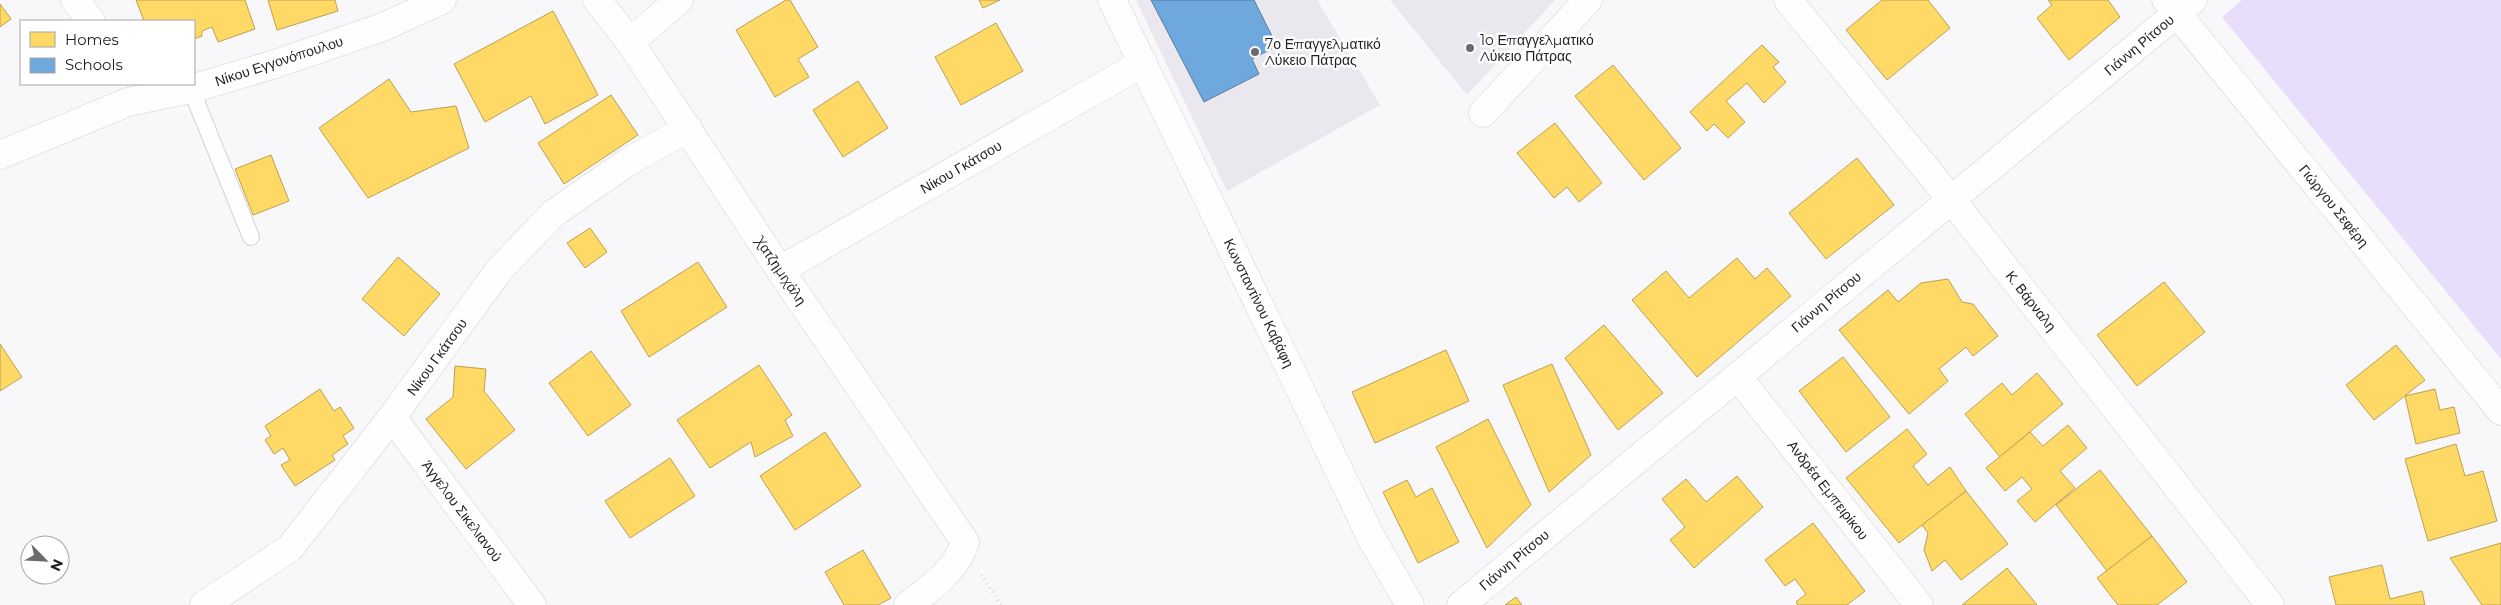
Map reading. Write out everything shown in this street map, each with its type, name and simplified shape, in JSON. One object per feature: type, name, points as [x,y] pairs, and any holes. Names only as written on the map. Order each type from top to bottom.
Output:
[{"type":"street","points":[[75,0],[90,20]]},
{"type":"street","name":"Νίκου Εγγονόπουλου","points":[[0,155],[113,108],[144,90],[191,89],[275,64],[383,27],[442,0]]},
{"type":"street","name":"Χατζημιχάλη","points":[[597,0],[630,42],[780,270],[966,542],[959,560],[932,587],[908,605]]},
{"type":"street","points":[[630,42],[679,0]]},
{"type":"street","name":"Κωνσταντίνου Καβάφη","points":[[1112,0],[1373,540],[1410,605]]},
{"type":"street","points":[[1482,113],[1588,0]]},
{"type":"street","name":"Κ. Βάρναλη","points":[[1788,0],[1951,199],[2270,605]]},
{"type":"street","name":"Γιάννη Ρίτσου","points":[[1461,605],[1951,199],[2179,4]]},
{"type":"street","name":"Γιώργου Σεφέρη","points":[[2179,4],[2501,411]]},
{"type":"street","name":"Νίκου Γκάτσου","points":[[780,270],[1143,63]]},
{"type":"street","name":"Νίκου Γκάτσου","points":[[204,605],[290,548],[392,418],[500,269],[554,214],[628,162],[688,128]]},
{"type":"street","name":"Ανδρέα Εμπειρίκου","points":[[1738,376],[1912,602]]},
{"type":"street","name":"Άγγελου Σικελιανού","points":[[392,418],[532,605]]},
{"type":"lane","points":[[191,89],[251,237]]},
{"type":"shaded area","name":"7ο Επαγγελματικό Λύκειο Πάτρας","points":[[1136,0],[1317,0],[1380,105],[1227,191]]},
{"type":"shaded area","name":"1o Επαγγελματικό Λύκειο Πάτρας","points":[[1390,0],[1555,0],[1467,95]]},
{"type":"shaded area","points":[[2242,0],[2501,0],[2501,359],[2222,17]]},
{"type":"building: Homes","points":[[136,0],[245,0],[255,29],[218,42],[212,27],[202,31],[202,36],[195,39],[195,20],[144,20]]},
{"type":"building: Homes","points":[[268,0],[335,0],[338,11],[277,30]]},
{"type":"building: Homes","points":[[786,0],[790,0],[818,47],[798,59],[809,77],[775,97],[736,30]]},
{"type":"building: Homes","points":[[979,0],[1000,0],[983,8]]},
{"type":"building: Homes","points":[[1882,0],[1928,0],[1950,28],[1887,80],[1846,30]]},
{"type":"building: Homes","points":[[2048,0],[2108,0],[2120,17],[2069,60],[2037,18],[2052,5]]},
{"type":"building: Homes","points":[[0,4],[11,19],[0,27]]},
{"type":"building: Homes","points":[[553,11],[598,95],[545,124],[531,96],[485,122],[454,64]]},
{"type":"building: Homes","points":[[996,23],[1023,71],[961,105],[935,57]]},
{"type":"building: Homes","points":[[1762,45],[1779,62],[1773,67],[1786,82],[1764,103],[1747,83],[1726,101],[1745,122],[1728,138],[1714,124],[1707,131],[1690,112]]},
{"type":"building: Homes","points":[[1613,65],[1681,148],[1644,180],[1575,96]]},
{"type":"building: Homes","points":[[389,79],[411,112],[456,106],[469,148],[368,198],[319,128]]},
{"type":"building: Homes","points":[[858,81],[888,128],[843,157],[813,110]]},
{"type":"building: Homes","points":[[611,95],[638,135],[564,184],[538,143]]},
{"type":"building: Homes","points":[[1555,123],[1602,183],[1579,202],[1567,187],[1554,198],[1517,153]]},
{"type":"building: Homes","points":[[271,155],[289,201],[253,215],[235,169]]},
{"type":"building: Homes","points":[[1857,158],[1894,205],[1826,259],[1789,213]]},
{"type":"building: Homes","points":[[590,228],[607,252],[585,268],[567,243]]},
{"type":"building: Homes","points":[[398,257],[440,294],[404,336],[362,299]]},
{"type":"building: Homes","points":[[1737,258],[1755,279],[1767,268],[1791,296],[1697,377],[1632,300],[1666,271],[1689,298]]},
{"type":"building: Homes","points":[[698,262],[727,307],[649,357],[621,311]]},
{"type":"building: Homes","points":[[1948,279],[1962,302],[1973,304],[1998,336],[1973,356],[1966,347],[1939,369],[1948,381],[1909,414],[1839,330],[1888,290],[1898,302],[1921,283]]},
{"type":"building: Homes","points":[[2164,282],[2205,332],[2137,386],[2097,335]]},
{"type":"building: Homes","points":[[1604,325],[1663,393],[1618,430],[1565,358]]},
{"type":"building: Homes","points":[[0,344],[22,377],[0,391]]},
{"type":"building: Homes","points":[[2396,345],[2425,380],[2374,420],[2346,385]]},
{"type":"building: Homes","points":[[1446,350],[1469,401],[1375,443],[1352,392]]},
{"type":"building: Homes","points":[[591,351],[631,405],[588,436],[549,383]]},
{"type":"building: Homes","points":[[1843,357],[1890,417],[1846,452],[1799,391]]},
{"type":"building: Homes","points":[[1552,364],[1591,455],[1549,492],[1503,385]]},
{"type":"building: Homes","points":[[759,365],[792,415],[785,420],[793,436],[755,457],[751,442],[710,468],[677,420]]},
{"type":"building: Homes","points":[[455,366],[486,369],[484,391],[515,430],[466,469],[426,419],[453,397]]},
{"type":"building: Homes","points":[[2037,373],[2063,404],[2000,457],[1965,414],[2002,383],[2012,395]]},
{"type":"building: Homes","points":[[320,389],[334,411],[340,407],[354,428],[343,436],[348,444],[332,455],[335,460],[295,486],[281,465],[290,460],[283,448],[274,454],[265,440],[271,436],[265,426]]},
{"type":"building: Homes","points":[[2435,389],[2440,410],[2454,407],[2460,433],[2416,444],[2405,396]]},
{"type":"building: Homes","points":[[1488,419],[1531,505],[1487,548],[1436,447]]},
{"type":"building: Homes","points":[[2068,425],[2087,448],[2060,471],[2075,488],[2035,522],[2017,501],[2032,489],[2022,477],[2005,491],[1986,468],[2030,432],[2043,446]]},
{"type":"building: Homes","points":[[1907,429],[1927,454],[1913,466],[1928,485],[1950,467],[1966,491],[1899,543],[1846,478]]},
{"type":"building: Homes","points":[[825,432],[861,486],[795,530],[760,476]]},
{"type":"building: Homes","points":[[2456,444],[2465,476],[2483,471],[2497,521],[2428,541],[2405,459]]},
{"type":"building: Homes","points":[[670,458],[695,496],[630,538],[605,501]]},
{"type":"building: Homes","points":[[2100,470],[2152,536],[2107,571],[2056,505]]},
{"type":"building: Homes","points":[[1737,476],[1763,507],[1694,568],[1670,540],[1685,527],[1662,499],[1686,479],[1706,502]]},
{"type":"building: Homes","points":[[1407,480],[1416,497],[1432,488],[1459,542],[1418,563],[1383,492]]},
{"type":"building: Homes","points":[[1966,491],[2008,544],[1961,580],[1945,560],[1932,571],[1924,550],[1928,533],[1922,525]]},
{"type":"building: Homes","points":[[1813,523],[1865,591],[1847,605],[1798,605],[1796,602],[1806,594],[1795,579],[1785,586],[1765,560]]},
{"type":"building: Homes","points":[[2152,536],[2187,582],[2157,605],[2118,605],[2097,578]]},
{"type":"building: Homes","points":[[2501,543],[2501,605],[2482,605],[2450,558]]},
{"type":"building: Homes","points":[[863,550],[891,598],[878,605],[844,605],[825,572]]},
{"type":"building: Homes","points":[[2382,565],[2390,599],[2422,591],[2425,605],[2336,605],[2329,577]]},
{"type":"building: Homes","points":[[2007,568],[2037,605],[1962,605]]},
{"type":"building: Homes","points":[[1516,597],[1522,605],[1505,605]]},
{"type":"building: Schools","points":[[1151,0],[1254,0],[1277,46],[1252,59],[1259,74],[1204,102]]},
{"type":"place","name":"1o Επαγγελματικό Λύκειο Πάτρας","points":[[1470,48]]},
{"type":"place","name":"7ο Επαγγελματικό Λύκειο Πάτρας","points":[[1255,52]]}]
